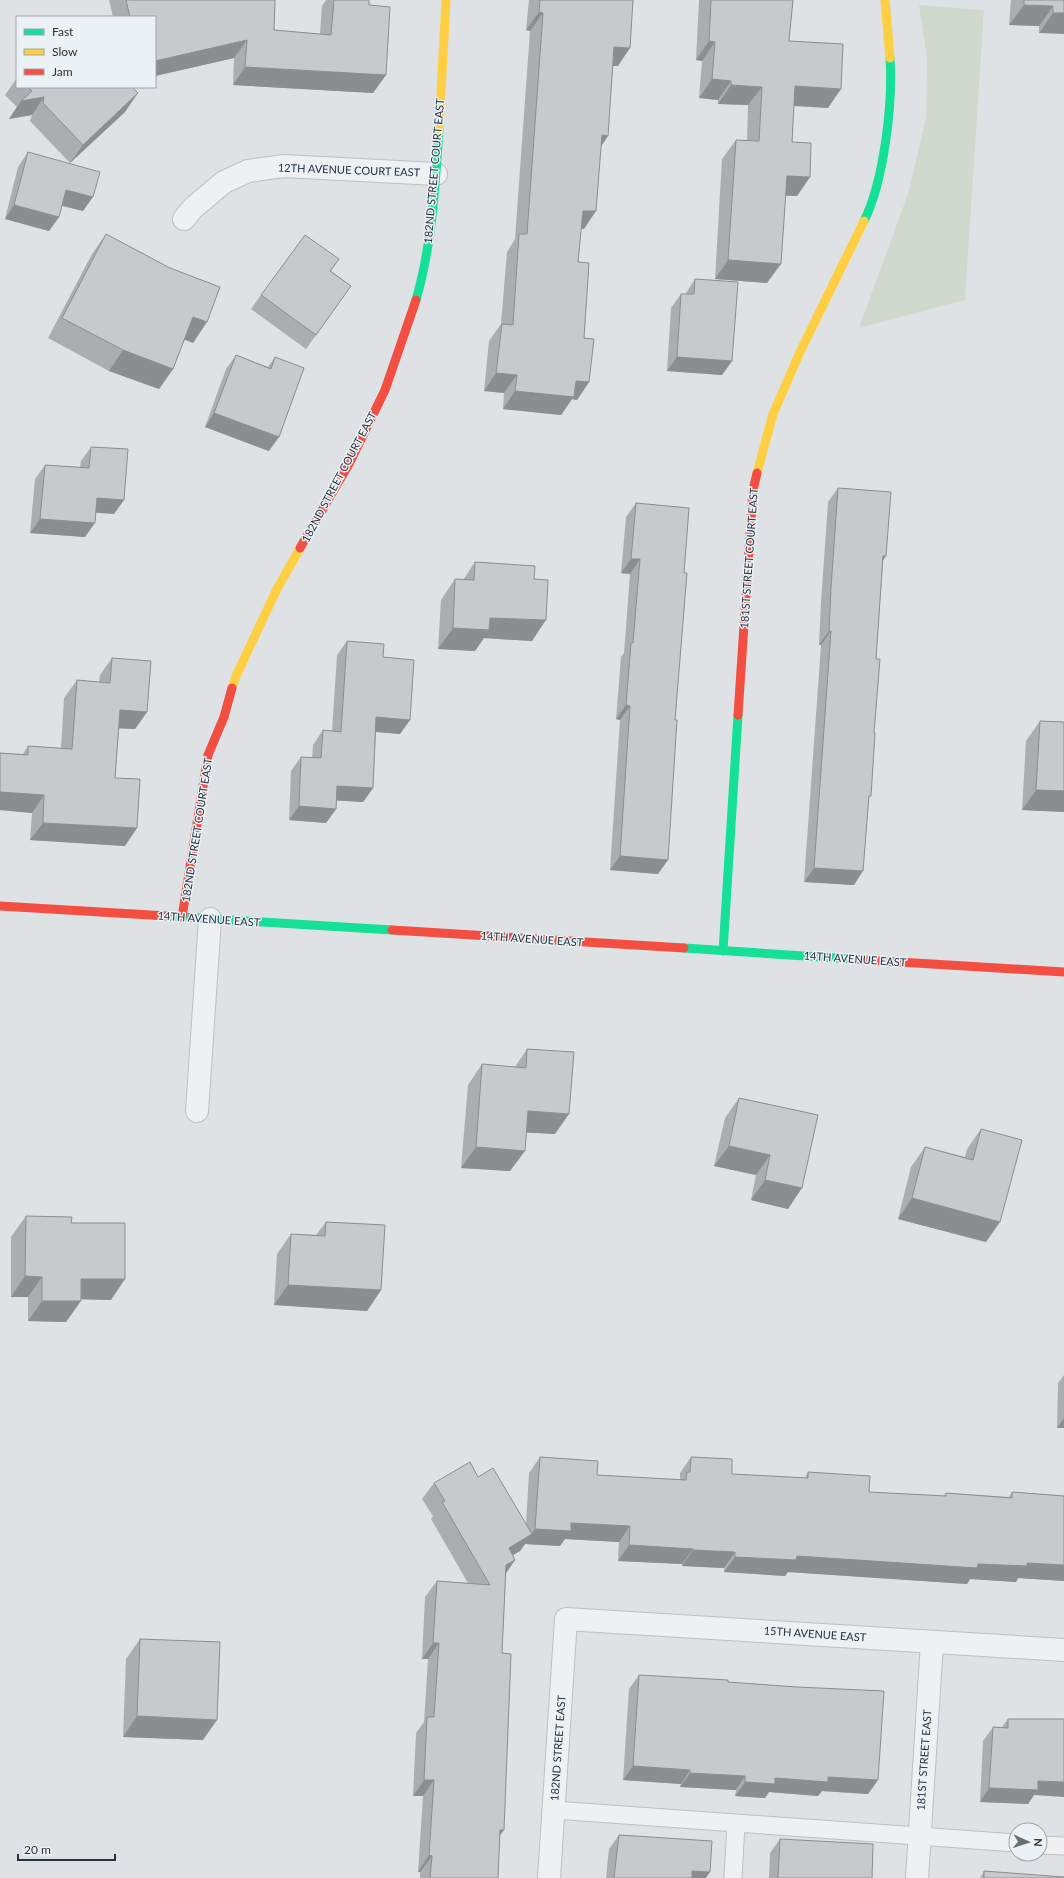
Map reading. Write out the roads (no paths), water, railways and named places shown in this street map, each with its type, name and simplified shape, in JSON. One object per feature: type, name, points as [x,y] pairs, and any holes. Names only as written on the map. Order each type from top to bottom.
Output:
[{"type":"street","name":"182ND STREET COURT EAST","points":[[182,917],[208,755],[224,717],[236,676],[277,590],[349,464],[385,390],[408,326],[424,272],[436,174],[446,0]]},
{"type":"street","name":"181ST STREET COURT EAST","points":[[723,951],[753,490],[773,414],[800,352],[871,207],[886,138],[891,75],[885,0]]},
{"type":"street","name":"12TH AVENUE COURT EAST","points":[[184,219],[193,208],[224,182],[248,171],[284,166],[436,174]]},
{"type":"street","name":"14TH AVENUE EAST","points":[[0,906],[1064,972]]},
{"type":"street","points":[[197,1111],[210,919]]},
{"type":"street","name":"15TH AVENUE EAST","points":[[566,1619],[1064,1650]]},
{"type":"street","name":"182ND STREET EAST","points":[[549,1878],[566,1619]]},
{"type":"street","name":"181ST STREET EAST","points":[[917,1878],[932,1642]]},
{"type":"lane","points":[[554,1810],[1008,1843]]},
{"type":"lane","points":[[733,1878],[736,1824]]},
{"type":"lane","points":[[1048,1845],[1064,1846]]}]
